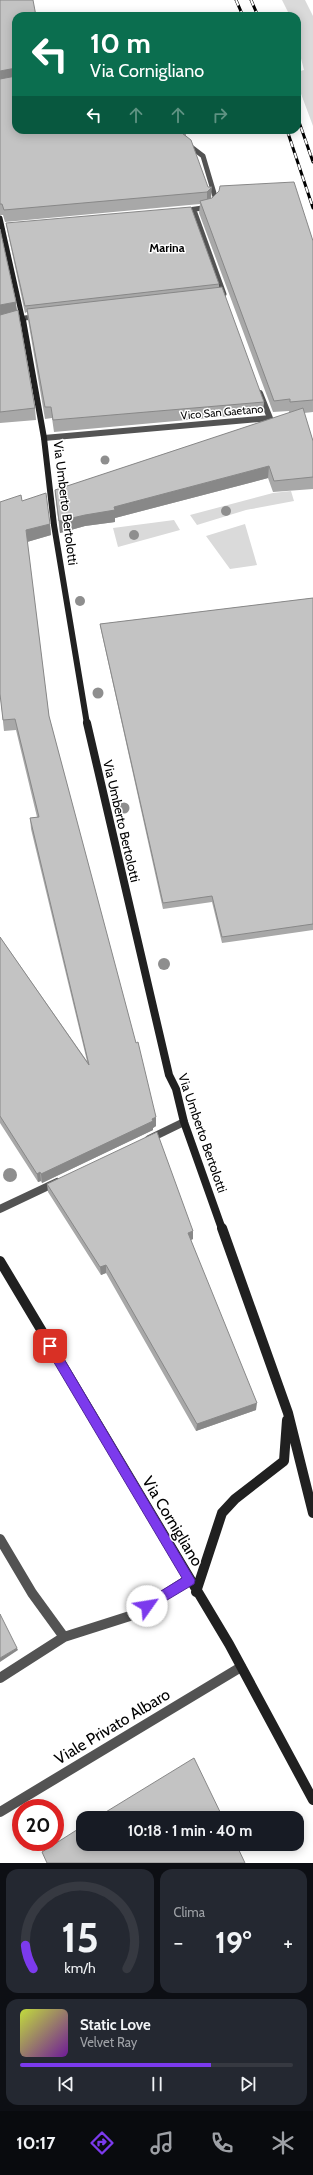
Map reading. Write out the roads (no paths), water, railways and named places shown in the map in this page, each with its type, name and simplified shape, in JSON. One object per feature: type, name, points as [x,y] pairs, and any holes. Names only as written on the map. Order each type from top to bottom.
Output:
[{"type":"street","points":[[178,212],[209,207],[216,200],[203,156],[181,139]]},
{"type":"street","points":[[194,210],[226,301]]},
{"type":"street","name":"Via Umberto Bertolotti","points":[[0,218],[22,317],[44,438],[54,525],[88,730],[169,1075],[176,1089],[184,1122],[288,1413],[313,1513]]},
{"type":"street","points":[[1,226],[9,225]]},
{"type":"street","points":[[216,295],[224,294]]},
{"type":"street","points":[[0,322],[22,317],[48,314]]},
{"type":"street","name":"Vico San Gaetano","points":[[44,438],[270,418],[259,389]]},
{"type":"street","points":[[143,1142],[184,1122]]},
{"type":"street","points":[[0,1208],[66,1178]]},
{"type":"street","name":"Via Cornigliano","points":[[1,1264],[241,1667],[313,1800]]},
{"type":"street","points":[[196,1592],[222,1513],[235,1500],[284,1461],[288,1413]]},
{"type":"street","points":[[0,1539],[32,1593],[64,1637]]},
{"type":"street","points":[[0,1678],[64,1637],[132,1615],[189,1580]]},
{"type":"street","name":"Viale Privato Albaro","points":[[0,1812],[241,1667]]},
{"type":"railway","points":[[236,0],[241,12]]},
{"type":"railway","points":[[251,0],[256,12]]},
{"type":"railway","points":[[301,128],[313,162]]},
{"type":"railway","points":[[288,134],[313,208]]},
{"type":"district","name":"Marina","points":[[167,248]]}]
